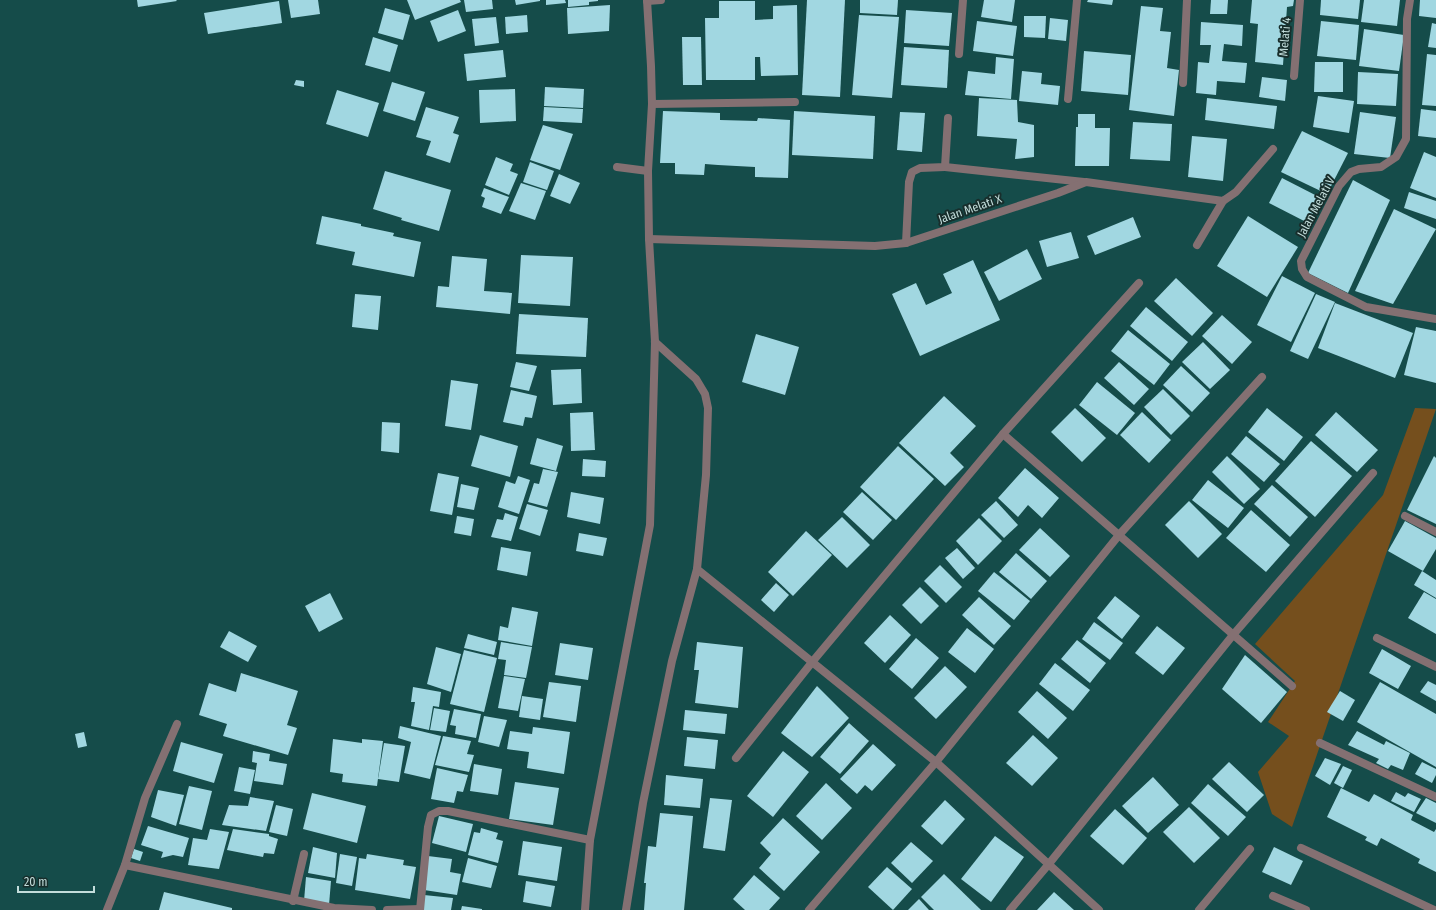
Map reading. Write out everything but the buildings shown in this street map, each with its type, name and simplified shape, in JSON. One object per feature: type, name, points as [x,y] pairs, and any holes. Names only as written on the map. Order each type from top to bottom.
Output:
[{"type":"street","points":[[585,910],[590,840],[650,525],[655,342],[649,238],[648,171],[652,104],[647,1],[661,0]]},
{"type":"street","points":[[959,54],[963,0]]},
{"type":"street","points":[[1068,99],[1077,0]]},
{"type":"street","points":[[1183,83],[1187,0]]},
{"type":"street","name":"Melati 4","points":[[1294,76],[1300,0]]},
{"type":"street","name":"Jalan Melati V","points":[[1410,0],[1408,19],[1406,139],[1396,158],[1381,167],[1358,169],[1350,172],[1339,186],[1302,261],[1302,269],[1307,277],[1366,307],[1436,319]]},
{"type":"street","points":[[652,104],[795,102]]},
{"type":"street","points":[[945,167],[948,118]]},
{"type":"street","points":[[1197,245],[1223,201],[1236,192],[1273,150]]},
{"type":"street","points":[[617,167],[648,171]]},
{"type":"street","points":[[906,243],[909,182],[912,172],[920,168],[945,167],[1086,182]]},
{"type":"street","name":"Jalan Melati X","points":[[649,238],[875,246],[906,243],[1058,193],[1086,182],[1223,201]]},
{"type":"street","points":[[736,758],[813,661],[1003,434],[1139,282]]},
{"type":"street","points":[[626,910],[643,803],[672,661],[697,569],[706,475],[708,408],[705,394],[696,379],[655,342]]},
{"type":"street","points":[[809,910],[936,762],[1119,535],[1262,377]]},
{"type":"street","points":[[1003,434],[1292,686]]},
{"type":"street","points":[[1010,910],[1233,635],[1373,473]]},
{"type":"street","points":[[1405,516],[1436,532]]},
{"type":"street","points":[[697,569],[813,661],[936,762],[1099,910]]},
{"type":"street","points":[[1377,638],[1436,667]]},
{"type":"street","points":[[107,910],[125,865],[145,798],[177,724]]},
{"type":"street","points":[[1320,743],[1436,797]]},
{"type":"street","points":[[387,910],[420,909],[428,827],[432,815],[439,811],[448,811],[590,840]]},
{"type":"street","points":[[1301,848],[1434,910]]},
{"type":"street","points":[[1199,910],[1250,849]]},
{"type":"street","points":[[293,900],[304,854]]},
{"type":"street","points":[[125,865],[334,908],[372,910]]},
{"type":"street","points":[[1273,896],[1306,910]]},
{"type":"shaded area","points":[[1415,408],[1436,409],[1292,827],[1272,814],[1258,772],[1289,736],[1268,722],[1295,681],[1255,644],[1383,495]]}]
